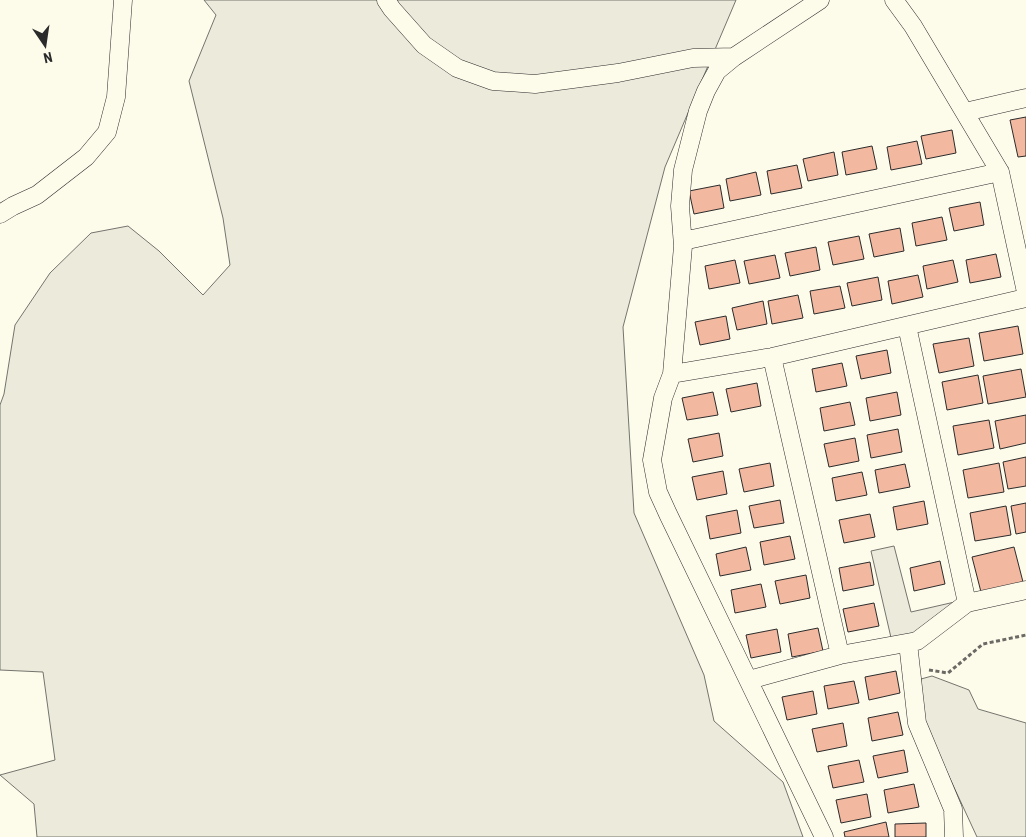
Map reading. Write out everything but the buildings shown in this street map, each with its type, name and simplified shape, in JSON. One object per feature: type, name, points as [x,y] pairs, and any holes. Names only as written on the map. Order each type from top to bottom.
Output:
[{"type":"street","points":[[0,214],[12,206],[37,195],[86,157],[107,132],[116,97],[123,0]]},
{"type":"street","points":[[386,0],[424,45],[458,68],[493,81],[535,84],[569,81],[693,58],[734,57]]},
{"type":"street","points":[[820,0],[734,57],[717,71],[706,91],[690,138],[683,170],[680,206],[683,242],[672,374],[663,398],[652,460],[658,492],[824,837]]},
{"type":"street","points":[[894,0],[913,26],[966,112],[1000,172],[1026,292]]},
{"type":"street","points":[[966,112],[1026,98]]},
{"type":"street","points":[[683,242],[1000,172]]},
{"type":"street","points":[[672,374],[772,357],[1026,298]]},
{"type":"street","points":[[907,326],[967,603]]},
{"type":"street","points":[[772,357],[840,655]]},
{"type":"street","points":[[749,680],[840,655],[917,641],[967,603],[1026,590]]},
{"type":"street","points":[[908,643],[917,723],[953,809],[954,837]]},
{"type":"path","points":[[948,672],[982,644],[1026,635]]},
{"type":"shaded area","points":[[204,0],[736,0],[665,167],[623,327],[634,513],[704,675],[714,721],[783,782],[803,837],[37,837],[34,804],[0,775],[55,760],[43,672],[0,670],[0,405],[4,394],[15,325],[50,273],[91,233],[128,226],[159,251],[203,295],[230,265],[223,218],[189,81],[216,15]]},
{"type":"shaded area","points":[[894,546],[911,612],[959,601],[917,637],[892,642],[871,551]]},
{"type":"shaded area","points":[[932,676],[969,690],[978,709],[1026,723],[1026,837],[977,837],[922,718],[921,679]]}]
